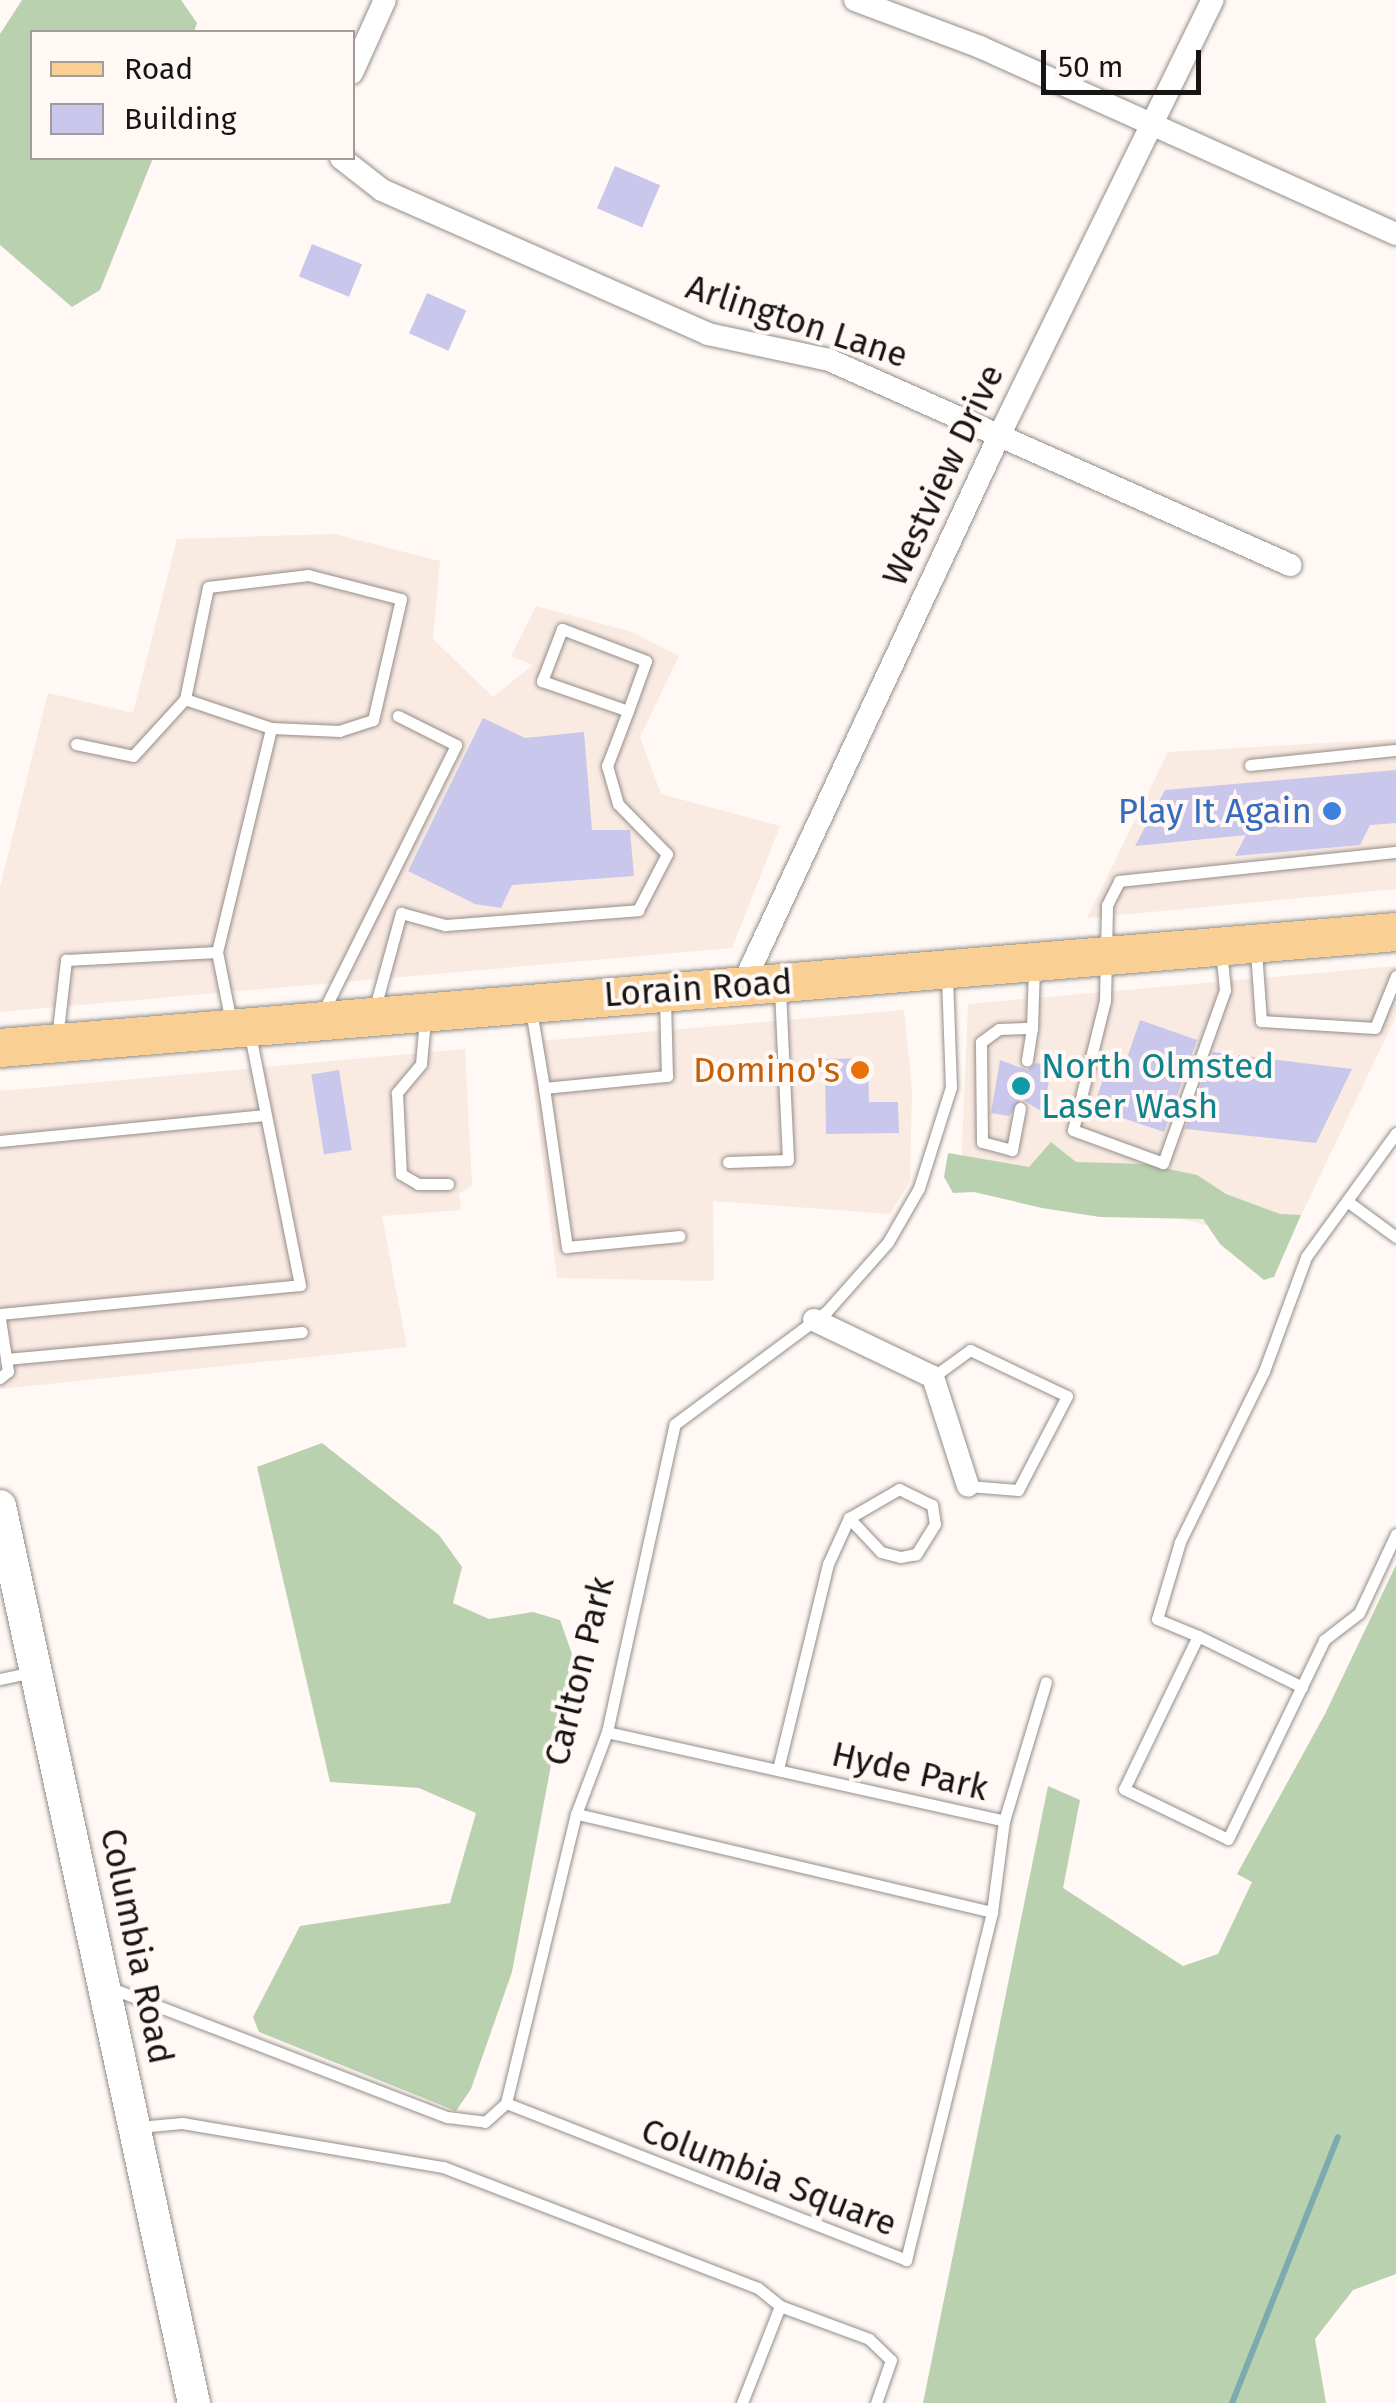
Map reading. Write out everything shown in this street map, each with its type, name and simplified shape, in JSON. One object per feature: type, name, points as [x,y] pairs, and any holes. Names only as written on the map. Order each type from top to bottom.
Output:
[{"type":"main road","name":"Lorain Road","points":[[0,1048],[1396,932]]},
{"type":"main road","name":"Columbia Road","points":[[0,1506],[194,2403]]},
{"type":"street","points":[[355,66],[385,0]]},
{"type":"street","points":[[856,0],[1153,124],[1396,234]]},
{"type":"street","name":"Westview Drive","points":[[762,982],[1000,434],[1213,0]]},
{"type":"street","name":"Arlington Lane","points":[[344,160],[382,190],[708,334],[828,360],[1290,565]]},
{"type":"street","points":[[814,1320],[934,1377],[968,1486]]},
{"type":"lane","points":[[76,744],[133,756],[185,698],[208,587],[308,576],[400,598],[373,720],[340,731],[272,728],[185,698]]},
{"type":"lane","points":[[373,1015],[402,913],[445,926],[638,910],[667,854],[618,804],[607,766],[628,711],[646,661],[562,629],[542,681],[628,711]]},
{"type":"lane","points":[[319,1020],[456,745],[398,716]]},
{"type":"lane","points":[[0,1378],[8,1370],[0,1316],[300,1285],[265,1114],[217,952],[272,728]]},
{"type":"lane","points":[[1250,765],[1396,750]]},
{"type":"lane","points":[[1238,946],[1164,1163],[1072,1130],[1110,958],[1108,906],[1119,881],[1130,875],[1396,852]]},
{"type":"lane","points":[[1238,946],[1261,1022],[1375,1028],[1396,976]]},
{"type":"lane","points":[[56,1043],[66,960],[217,952]]},
{"type":"lane","points":[[1027,1061],[1034,964]]},
{"type":"lane","name":"Carlton Park","points":[[506,2103],[576,1814],[608,1732],[675,1424],[814,1320],[888,1242],[919,1188],[951,1087],[947,972]]},
{"type":"lane","points":[[728,1162],[788,1160],[762,982]]},
{"type":"lane","points":[[544,1088],[668,1076],[664,990]]},
{"type":"lane","points":[[530,1001],[567,1247],[679,1236]]},
{"type":"lane","points":[[426,1010],[421,1064],[397,1092],[400,1174],[418,1184],[448,1184]]},
{"type":"lane","points":[[1020,1108],[1012,1150],[982,1142],[981,1042],[999,1028],[1032,1028]]},
{"type":"lane","points":[[0,1140],[265,1114]]},
{"type":"lane","points":[[1302,1687],[1157,1619],[1180,1542],[1264,1370],[1306,1256],[1396,1133]]},
{"type":"lane","points":[[1346,1202],[1396,1237]]},
{"type":"lane","points":[[6,1359],[302,1332]]},
{"type":"lane","points":[[934,1377],[970,1350],[1066,1396],[1018,1490],[968,1486]]},
{"type":"lane","points":[[899,1489],[932,1505],[935,1524],[916,1554],[900,1557],[881,1552],[849,1518],[899,1489]]},
{"type":"lane","name":"Hyde Park","points":[[778,1770],[828,1564],[849,1518]]},
{"type":"lane","points":[[1198,1636],[1124,1790],[1228,1839],[1324,1640],[1359,1613],[1396,1534]]},
{"type":"lane","points":[[0,1678],[38,1671]]},
{"type":"lane","name":"Hyde Park","points":[[608,1732],[1004,1821],[1046,1682]]},
{"type":"lane","points":[[576,1814],[992,1912],[1004,1821]]},
{"type":"lane","name":"Columbia Square","points":[[506,2103],[906,2260],[992,1912]]},
{"type":"lane","points":[[104,1986],[447,2117],[485,2122],[506,2103]]},
{"type":"lane","points":[[134,2127],[182,2123],[442,2167],[758,2288],[780,2306],[869,2339],[891,2360],[876,2403]]},
{"type":"lane","points":[[742,2403],[780,2306]]},
{"type":"shaded area","points":[[334,534],[440,561],[433,639],[493,697],[533,665],[511,656],[536,606],[632,632],[679,656],[640,737],[661,794],[780,826],[732,948],[0,1012],[0,887],[48,693],[133,713],[177,539]]},
{"type":"shaded area","points":[[1396,739],[1396,889],[1087,918],[1168,752]]},
{"type":"shaded area","points":[[1396,966],[1396,1016],[1287,1245],[1031,1182],[961,1172],[968,1004]]},
{"type":"shaded area","points":[[904,1010],[912,1090],[910,1181],[890,1214],[713,1201],[714,1281],[557,1278],[528,1042]]},
{"type":"shaded area","points":[[465,1049],[472,1186],[459,1194],[461,1210],[382,1216],[407,1347],[0,1389],[0,1091]]},
{"type":"green space","points":[[22,0],[181,0],[197,23],[195,30],[30,30],[30,160],[152,160],[100,290],[72,307],[0,245],[0,34]]},
{"type":"green space","points":[[1051,1142],[1076,1162],[1145,1164],[1197,1175],[1226,1194],[1280,1214],[1301,1215],[1274,1277],[1264,1280],[1220,1244],[1203,1219],[1100,1217],[1042,1208],[974,1192],[953,1193],[944,1177],[948,1153],[1029,1167]]},
{"type":"green space","points":[[322,1443],[439,1535],[462,1567],[453,1603],[489,1619],[533,1612],[560,1620],[572,1654],[512,1972],[471,2089],[456,2111],[259,2032],[253,2017],[300,1926],[450,1903],[476,1813],[419,1788],[330,1782],[257,1467]]},
{"type":"green space","points":[[1396,1565],[1396,2274],[1353,2290],[1315,2339],[1326,2403],[923,2403],[1048,1786],[1080,1800],[1063,1888],[1183,1966],[1218,1954],[1252,1882],[1237,1874],[1325,1714]]},
{"type":"building","points":[[615,166],[660,185],[642,227],[597,208]]},
{"type":"building","points":[[312,244],[362,264],[349,297],[299,276]]},
{"type":"building","points":[[427,293],[466,310],[448,351],[409,333]]},
{"type":"building","points":[[483,718],[525,738],[584,732],[592,830],[630,830],[634,876],[512,885],[501,908],[475,904],[408,871]]},
{"type":"building","points":[[1396,770],[1396,823],[1370,825],[1360,845],[1235,856],[1246,835],[1135,846],[1165,790]]},
{"type":"building","points":[[1140,1020],[1197,1040],[1164,1132],[1093,1108],[1106,1071],[1121,1076]]},
{"type":"building","points":[[1213,1052],[1352,1069],[1316,1143],[1185,1129]]},
{"type":"building","points":[[868,1058],[869,1102],[898,1102],[899,1133],[826,1134],[825,1059]]},
{"type":"building","name":"North Olmsted Laser Wash","points":[[1000,1060],[1027,1070],[1036,1063],[1052,1066],[1043,1112],[1021,1099],[1009,1116],[991,1113]]},
{"type":"building","points":[[339,1070],[352,1150],[324,1154],[311,1074]]},
{"type":"waterway","points":[[1232,2403],[1338,2137]]},
{"type":"place","name":"Play It Again","points":[[1332,811]]},
{"type":"place","name":"Domino's","points":[[860,1070]]},
{"type":"place","name":"North Olmsted Laser Wash","points":[[1021,1086]]}]
